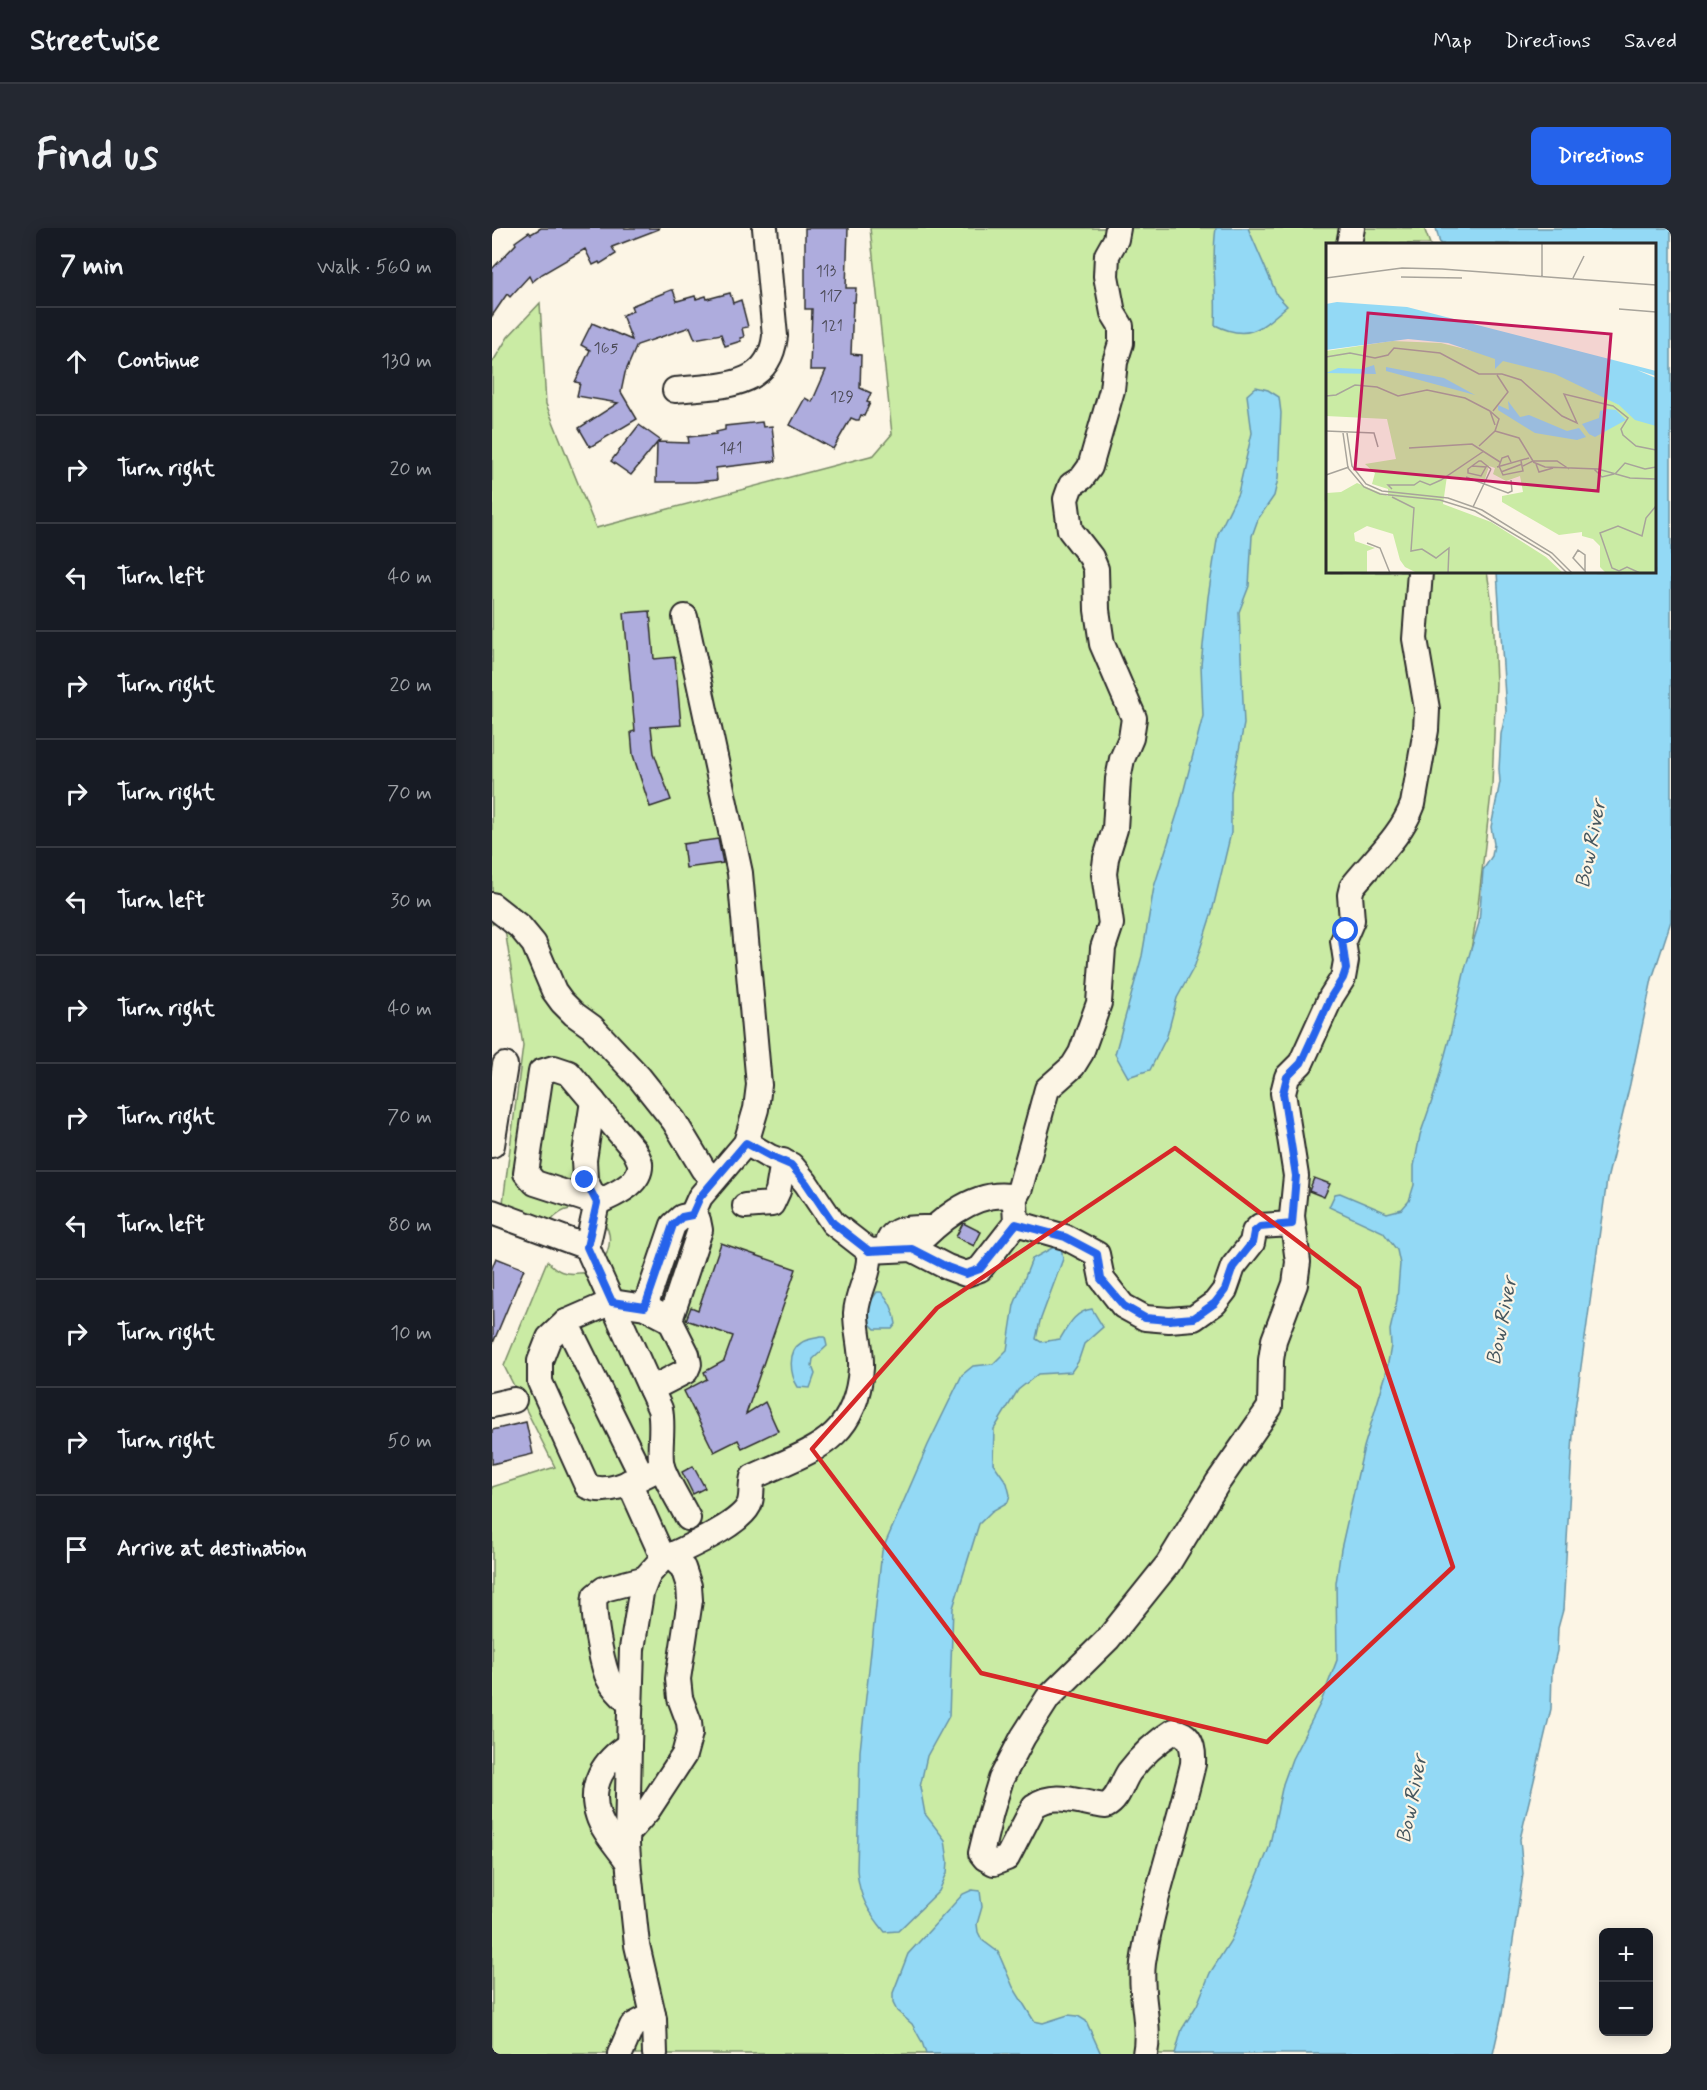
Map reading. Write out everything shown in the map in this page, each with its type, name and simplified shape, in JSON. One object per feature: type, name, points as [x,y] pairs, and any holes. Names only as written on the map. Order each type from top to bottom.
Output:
[{"type":"street","points":[[675,390],[741,382],[762,370],[769,361],[774,349],[775,336],[765,228]]},
{"type":"street","points":[[746,1143],[791,1165],[833,1223],[878,1251],[912,1249],[966,1274],[980,1269],[1015,1212],[1047,1089],[1052,1082],[1073,1066],[1082,1053],[1099,1003],[1101,964],[1111,924],[1104,874],[1106,858],[1115,829],[1118,779],[1122,759],[1131,738],[1134,718],[1102,644],[1097,610],[1096,569],[1091,557],[1070,530],[1066,500],[1071,485],[1082,478],[1090,467],[1112,390],[1115,362],[1121,343],[1121,326],[1113,313],[1106,276],[1107,255],[1116,239],[1118,228]]},
{"type":"street","points":[[1349,243],[1352,228]]},
{"type":"street","points":[[1145,2054],[1147,2026],[1140,1984],[1143,1962],[1148,1932],[1193,1764],[1190,1740],[1182,1733],[1174,1731],[1157,1742],[1130,1772],[1117,1798],[1106,1806],[1053,1798],[1041,1801],[1034,1806],[1007,1858],[994,1863],[981,1853],[1001,1779],[1023,1737],[1048,1698],[1108,1639],[1168,1564],[1218,1482],[1270,1407],[1271,1360],[1274,1340],[1295,1284],[1298,1262],[1292,1224],[1296,1176],[1283,1093],[1287,1077],[1301,1063],[1331,997],[1343,978],[1346,961],[1342,940],[1352,920],[1350,895],[1352,887],[1383,851],[1409,814],[1416,792],[1427,709],[1415,639],[1420,573]]},
{"type":"street","points":[[685,618],[740,873],[759,1085],[756,1109],[746,1143],[700,1197],[692,1215]]},
{"type":"street","points":[[492,905],[520,927],[534,944],[554,991],[562,1002],[592,1027],[639,1077],[674,1120],[703,1169],[714,1179]]},
{"type":"street","points":[[492,1145],[505,1065]]},
{"type":"street","points":[[554,1068],[569,1073],[634,1150],[640,1163],[638,1176],[623,1190],[597,1203],[535,1183],[526,1173],[541,1072],[554,1068]]},
{"type":"street","points":[[593,1101],[584,1160],[585,1180],[597,1203],[587,1247],[612,1302],[651,1389],[660,1409],[663,1423],[661,1457],[644,1475],[617,1487],[597,1491],[587,1486],[540,1382],[540,1361],[549,1338],[566,1322],[612,1302],[645,1307],[670,1320],[687,1354],[689,1364],[686,1371],[651,1389]]},
{"type":"street","points":[[745,1206],[772,1204],[778,1191],[783,1161]]},
{"type":"street","points":[[912,1249],[932,1228],[970,1203],[1000,1195],[1010,1196],[1015,1212],[1097,1254],[1101,1279],[1124,1306],[1145,1318],[1169,1320],[1194,1318],[1215,1303],[1225,1290],[1233,1267],[1252,1243],[1254,1232],[1260,1227],[1292,1224]]},
{"type":"street","points":[[492,1212],[587,1247]]},
{"type":"street","points":[[645,1307],[673,1225],[682,1217],[692,1215]]},
{"type":"street","points":[[670,1320],[700,1230],[698,1221],[692,1215]]},
{"type":"street","points":[[655,2054],[653,2015],[637,1945],[627,1834],[632,1649],[641,1593],[647,1578],[667,1556],[722,1530],[748,1508],[753,1477],[812,1450],[834,1437],[843,1426],[852,1412],[858,1392],[861,1366],[856,1307],[870,1263],[892,1235],[909,1228],[932,1228]]},
{"type":"street","points":[[566,1322],[644,1475],[660,1551],[683,1568],[690,1600],[678,1679],[680,1698],[689,1722],[690,1733],[684,1755],[648,1810],[627,1834]]},
{"type":"street","points":[[644,1475],[688,1518]]},
{"type":"street","points":[[630,1704],[615,1688],[607,1675],[597,1634],[595,1596],[604,1589],[647,1578]]},
{"type":"street","points":[[628,1862],[603,1826],[595,1798],[597,1780],[603,1768],[614,1754],[629,1745]]},
{"type":"street","points":[[620,2054],[632,2026],[653,2015]]},
{"type":"highlighted area","points":[[1175,1148],[1359,1288],[1453,1567],[1267,1742],[981,1673],[812,1449],[937,1308]]},
{"type":"green space","points":[[870,228],[1424,228],[1430,243],[1326,243],[1326,573],[1487,573],[1493,609],[1496,683],[1492,785],[1477,914],[1350,1674],[1200,2054],[492,2054],[492,1487],[555,1467],[504,1366],[547,1261],[565,1273],[591,1272],[604,1258],[609,1247],[609,1236],[608,1230],[597,1217],[581,1209],[559,1213],[551,1221],[503,1203],[523,1046],[504,923],[492,924],[492,363],[508,337],[540,303],[546,404],[596,528],[874,455],[892,434]]},
{"type":"water","points":[[1216,228],[1248,228],[1277,295],[1287,306],[1270,321],[1254,330],[1237,332],[1215,325]]},
{"type":"water","name":"Bow River","points":[[1436,228],[1671,228],[1671,921],[1652,979],[1607,1180],[1574,1417],[1563,1610],[1552,1671],[1551,1709],[1520,1839],[1523,1874],[1502,2014],[1493,2054],[1175,2054],[1182,2029],[1197,2005],[1210,1973],[1231,1940],[1269,1848],[1283,1784],[1292,1759],[1321,1702],[1337,1660],[1336,1583],[1341,1549],[1364,1447],[1386,1374],[1400,1264],[1397,1250],[1383,1232],[1329,1207],[1335,1194],[1340,1193],[1387,1213],[1402,1209],[1409,1201],[1414,1185],[1414,1166],[1420,1135],[1435,1092],[1465,969],[1479,923],[1483,870],[1492,856],[1494,844],[1491,827],[1500,782],[1501,734],[1506,712],[1497,573],[1656,573],[1656,243],[1440,243]]},
{"type":"water","points":[[1256,387],[1268,390],[1279,397],[1281,413],[1278,479],[1274,496],[1258,519],[1252,536],[1249,586],[1239,612],[1244,724],[1231,792],[1231,833],[1212,912],[1195,965],[1177,998],[1167,1036],[1150,1070],[1128,1077],[1115,1054],[1142,956],[1154,887],[1180,805],[1203,716],[1201,665],[1208,597],[1218,534],[1238,493],[1252,433],[1247,395]]},
{"type":"water","points":[[1061,1246],[1063,1259],[1040,1321],[1036,1339],[1041,1342],[1060,1339],[1069,1324],[1086,1310],[1092,1309],[1103,1327],[1084,1344],[1078,1362],[1071,1372],[1038,1374],[1018,1390],[994,1429],[993,1463],[1007,1483],[1010,1495],[1008,1502],[992,1511],[979,1524],[953,1608],[949,1716],[927,1756],[920,1787],[925,1814],[945,1840],[947,1873],[939,1891],[898,1931],[885,1932],[865,1903],[857,1870],[860,1751],[882,1551],[928,1445],[962,1375],[973,1366],[993,1364],[1007,1350],[1014,1305],[1032,1259],[1054,1247]]},
{"type":"water","points":[[877,1292],[884,1295],[893,1311],[896,1324],[892,1329],[875,1329],[867,1321],[870,1302]]},
{"type":"water","points":[[825,1337],[827,1346],[813,1359],[812,1366],[815,1374],[810,1388],[798,1387],[791,1363],[794,1352],[803,1342]]},
{"type":"water","points":[[972,1890],[980,1891],[982,1907],[977,1924],[978,1932],[982,1940],[998,1952],[1013,1987],[1034,2021],[1043,2023],[1068,2015],[1078,2016],[1086,2021],[1101,2054],[926,2054],[912,2024],[897,2011],[893,2003],[893,1993],[908,1954],[963,1894]]},
{"type":"building","points":[[541,228],[659,229],[612,247],[616,254],[600,264],[599,262],[593,265],[585,249],[532,282],[529,276],[510,297],[507,294],[492,316],[492,269],[516,244],[515,242],[529,232],[531,234]]},
{"type":"building","points":[[805,228],[848,228],[846,288],[856,288],[855,302],[853,302],[851,354],[861,355],[860,388],[871,393],[867,402],[870,403],[864,416],[861,415],[859,420],[851,418],[833,449],[790,425],[805,398],[812,402],[826,370],[810,370],[812,309],[805,309]]},
{"type":"building","points":[[671,290],[677,301],[695,296],[696,299],[706,296],[707,299],[730,293],[733,303],[741,300],[748,327],[742,328],[744,337],[740,338],[741,341],[725,346],[721,334],[695,339],[690,327],[637,345],[625,373],[621,392],[637,419],[590,447],[579,428],[618,403],[577,396],[580,383],[575,382],[590,350],[581,345],[592,323],[632,340],[622,315],[633,311],[631,306]]},
{"type":"building","points":[[762,422],[763,427],[772,426],[776,461],[716,468],[717,480],[656,482],[657,443],[631,475],[611,461],[639,425],[660,440],[658,442],[689,443],[688,437],[716,434],[716,432],[725,430],[725,426]]},
{"type":"building","points":[[650,611],[654,659],[675,657],[681,725],[651,727],[654,753],[671,800],[650,807],[633,755],[631,732],[635,731],[624,613]]},
{"type":"building","points":[[718,839],[723,863],[686,868],[683,844]]},
{"type":"building","points":[[1314,1178],[1330,1184],[1324,1197],[1309,1191]]},
{"type":"building","points":[[963,1223],[981,1232],[974,1246],[956,1237]]},
{"type":"building","points":[[721,1243],[796,1269],[746,1414],[765,1402],[778,1431],[742,1448],[738,1440],[714,1452],[684,1391],[707,1379],[704,1372],[724,1361],[733,1336],[686,1320],[691,1307],[698,1310]]},
{"type":"building","points":[[496,1258],[524,1269],[493,1343],[492,1268]]},
{"type":"building","points":[[526,1422],[533,1454],[492,1464],[492,1430]]},
{"type":"building","points":[[693,1466],[705,1488],[693,1494],[682,1472]]},
{"type":"route","points":[[585,1180],[597,1203],[587,1247],[612,1302],[645,1307],[673,1225],[682,1217],[692,1215],[700,1197],[709,1185],[746,1143],[791,1165],[833,1223],[869,1251],[912,1249],[966,1274],[980,1269],[1016,1224],[1065,1237],[1097,1254],[1101,1279],[1124,1306],[1145,1318],[1169,1320],[1194,1318],[1215,1303],[1225,1290],[1233,1267],[1252,1243],[1254,1232],[1260,1227],[1292,1224],[1296,1176],[1283,1093],[1287,1077],[1301,1063],[1331,997],[1343,978],[1346,961],[1342,940],[1346,931]]}]
